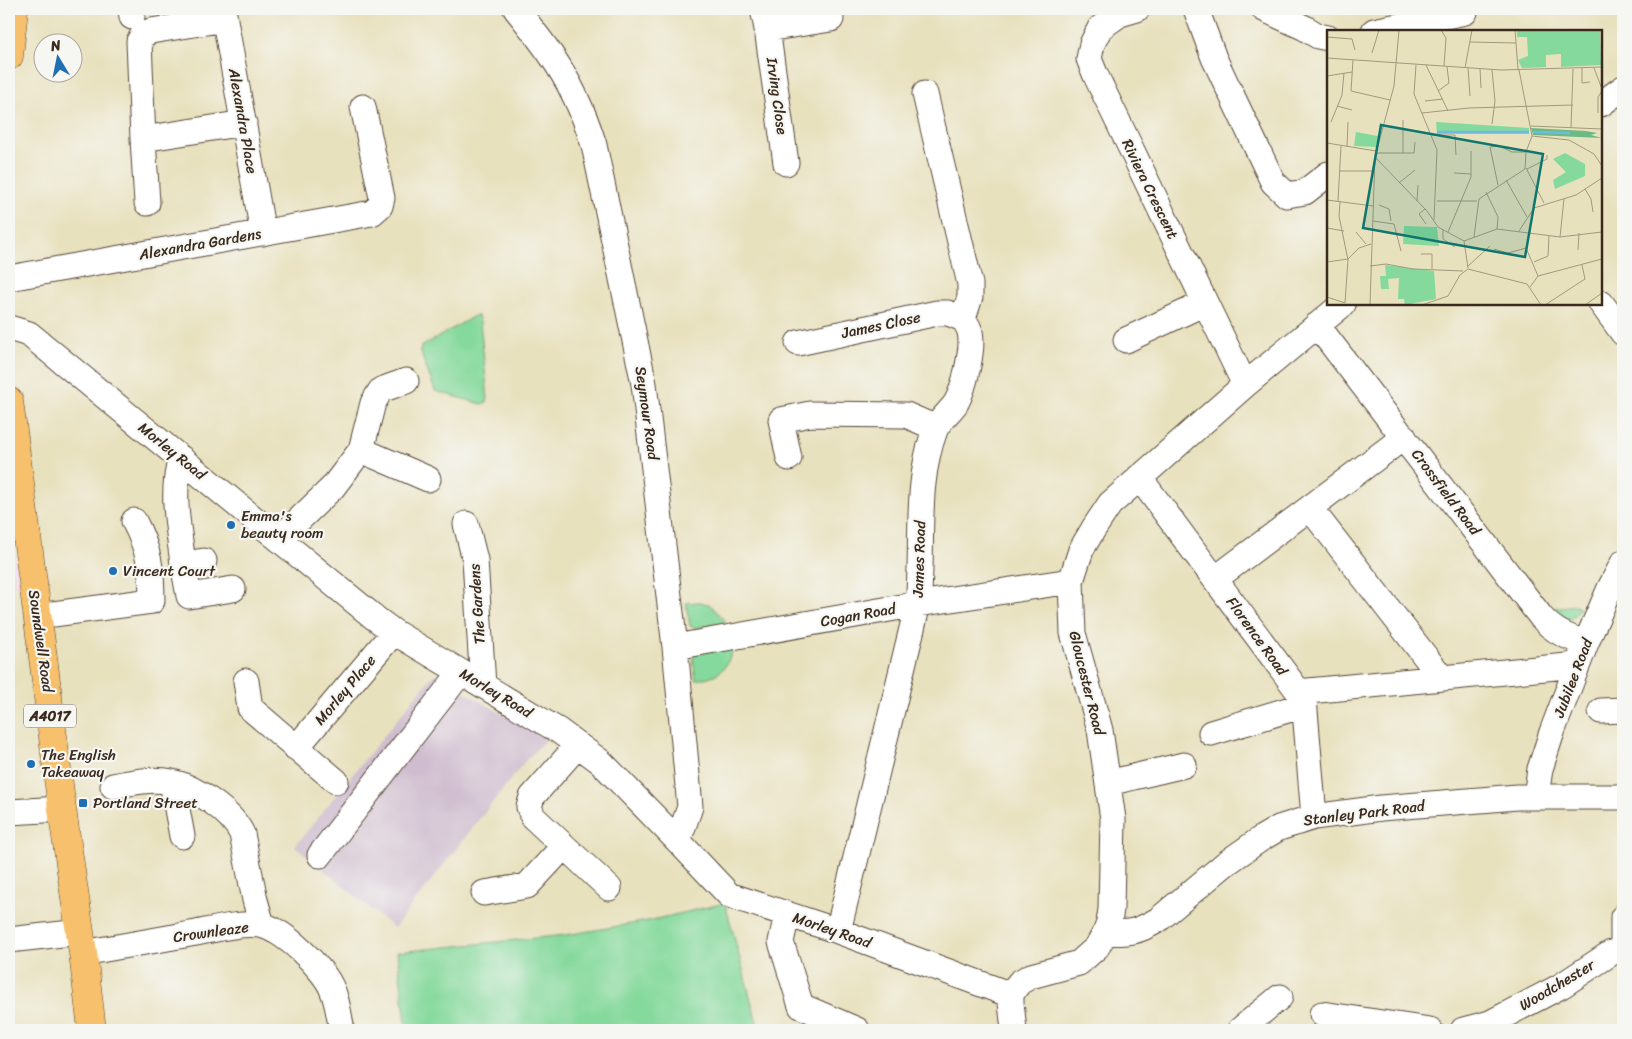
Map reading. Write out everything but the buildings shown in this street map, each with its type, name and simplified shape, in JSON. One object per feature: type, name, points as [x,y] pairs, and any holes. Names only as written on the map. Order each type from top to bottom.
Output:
[{"type":"main road","points":[[9,56],[14,9]]},
{"type":"main road","name":"Soundwell Road","points":[[9,401],[12,459],[38,616],[92,1030]]},
{"type":"street","name":"Seymour Road","points":[[516,9],[552,56],[565,77],[586,121],[594,145],[644,384],[675,647],[690,807],[678,841]]},
{"type":"street","name":"Riviera Crescent","points":[[1137,9],[1120,14],[1100,28],[1092,44],[1089,59],[1245,385]]},
{"type":"street","points":[[1196,9],[1214,58],[1273,182],[1287,196],[1305,192],[1327,175]]},
{"type":"street","points":[[1264,9],[1318,36],[1327,38]]},
{"type":"street","points":[[147,203],[142,139],[139,41],[144,34],[150,31],[224,14]]},
{"type":"street","name":"Alexandra Place","points":[[224,14],[263,233]]},
{"type":"street","points":[[1381,30],[1466,17]]},
{"type":"street","name":"Irving Close","points":[[786,163],[765,19],[830,19]]},
{"type":"street","points":[[1602,103],[1623,88]]},
{"type":"street","points":[[926,94],[970,284],[970,297],[963,319]]},
{"type":"street","name":"Alexandra Gardens","points":[[9,278],[372,213],[380,206],[382,198],[363,107]]},
{"type":"street","points":[[142,139],[244,123]]},
{"type":"street","points":[[1126,340],[1205,303]]},
{"type":"street","points":[[1602,304],[1623,333]]},
{"type":"street","name":"Gloucester Road","points":[[1012,995],[1020,982],[1031,976],[1079,963],[1097,947],[1106,931],[1111,909],[1113,819],[1100,730],[1073,634],[1071,581],[1081,550],[1110,504],[1245,385],[1342,305]]},
{"type":"street","name":"James Close","points":[[798,343],[937,313],[948,313],[963,319]]},
{"type":"street","name":"James Road","points":[[838,931],[918,604],[921,575],[921,493],[925,464],[936,428],[956,402],[970,356],[970,330],[963,319]]},
{"type":"street","name":"Crossfield Road","points":[[1317,325],[1550,627],[1570,638],[1582,654]]},
{"type":"street","name":"Morley Road","points":[[9,328],[29,334],[394,632],[559,731],[601,762],[729,895],[838,931],[1012,995]]},
{"type":"street","points":[[279,538],[334,487],[361,450],[373,403],[381,390],[406,381]]},
{"type":"street","points":[[789,458],[781,420],[810,414],[906,415],[936,428]]},
{"type":"street","points":[[1214,578],[1404,437]]},
{"type":"street","points":[[361,450],[428,479]]},
{"type":"street","points":[[181,458],[176,475],[175,498],[194,563],[189,596],[232,589]]},
{"type":"street","name":"Florence Road","points":[[1140,477],[1301,698]]},
{"type":"street","points":[[1310,508],[1442,678]]},
{"type":"street","points":[[38,616],[152,602],[150,560],[144,540],[134,521]]},
{"type":"street","name":"The Gardens","points":[[466,524],[475,560],[483,685]]},
{"type":"street","name":"Jubilee Road","points":[[1536,797],[1545,751],[1582,654],[1610,588],[1623,563]]},
{"type":"street","name":"Cogan Road","points":[[675,647],[918,604],[1071,581]]},
{"type":"street","name":"Morley Place","points":[[296,748],[394,632]]},
{"type":"street","points":[[1211,733],[1301,698],[1442,678],[1582,654]]},
{"type":"street","points":[[320,855],[461,672]]},
{"type":"street","points":[[246,681],[250,708],[336,781]]},
{"type":"street","points":[[1301,698],[1314,817]]},
{"type":"street","points":[[578,745],[532,798],[529,807],[533,817],[609,888]]},
{"type":"street","points":[[1108,783],[1184,765]]},
{"type":"street","points":[[113,786],[146,781],[172,782],[189,788],[222,809],[239,827],[242,834],[262,925]]},
{"type":"street","points":[[172,782],[182,836]]},
{"type":"street","name":"Stanley Park Road","points":[[1106,931],[1125,934],[1146,927],[1158,920],[1225,864],[1262,838],[1279,828],[1314,817],[1381,808],[1536,797],[1623,797]]},
{"type":"street","points":[[9,812],[62,809]]},
{"type":"street","points":[[484,893],[527,886],[564,846]]},
{"type":"street","points":[[787,915],[781,942],[801,1006],[857,1030]]},
{"type":"street","points":[[1623,917],[1623,949]]},
{"type":"street","name":"Crownleaze","points":[[9,940],[82,943],[234,926],[262,925],[292,942],[326,978],[336,1001],[342,1030]]},
{"type":"street","name":"Woodchester","points":[[1463,1030],[1490,1023],[1561,986],[1610,953],[1623,949]]},
{"type":"street","points":[[1012,995],[1011,1010],[1014,1030]]},
{"type":"street","points":[[1240,1030],[1280,997]]},
{"type":"street","points":[[1322,1014],[1430,1030]]},
{"type":"shaded area","points":[[9,528],[13,528],[19,586],[9,587]]},
{"type":"shaded area","points":[[434,674],[546,739],[525,761],[394,928],[295,846]]},
{"type":"green space","points":[[476,315],[480,322],[488,399],[487,402],[482,404],[435,391],[420,351],[421,347]]},
{"type":"green space","points":[[698,602],[709,604],[726,622],[695,628],[690,626],[686,603]]},
{"type":"green space","points":[[1575,605],[1580,607],[1572,617],[1566,620],[1548,609]]},
{"type":"green space","points":[[734,646],[725,666],[717,674],[696,680],[693,658],[697,652]]},
{"type":"green space","points":[[725,903],[759,1030],[407,1030],[397,952],[566,935],[648,921]]},
{"type":"place","name":"Emma's beauty room","points":[[231,525]]},
{"type":"place","name":"Vincent Court","points":[[113,571]]},
{"type":"place","name":"The English Takeaway","points":[[31,764]]},
{"type":"place","name":"Portland Street","points":[[83,803]]}]
